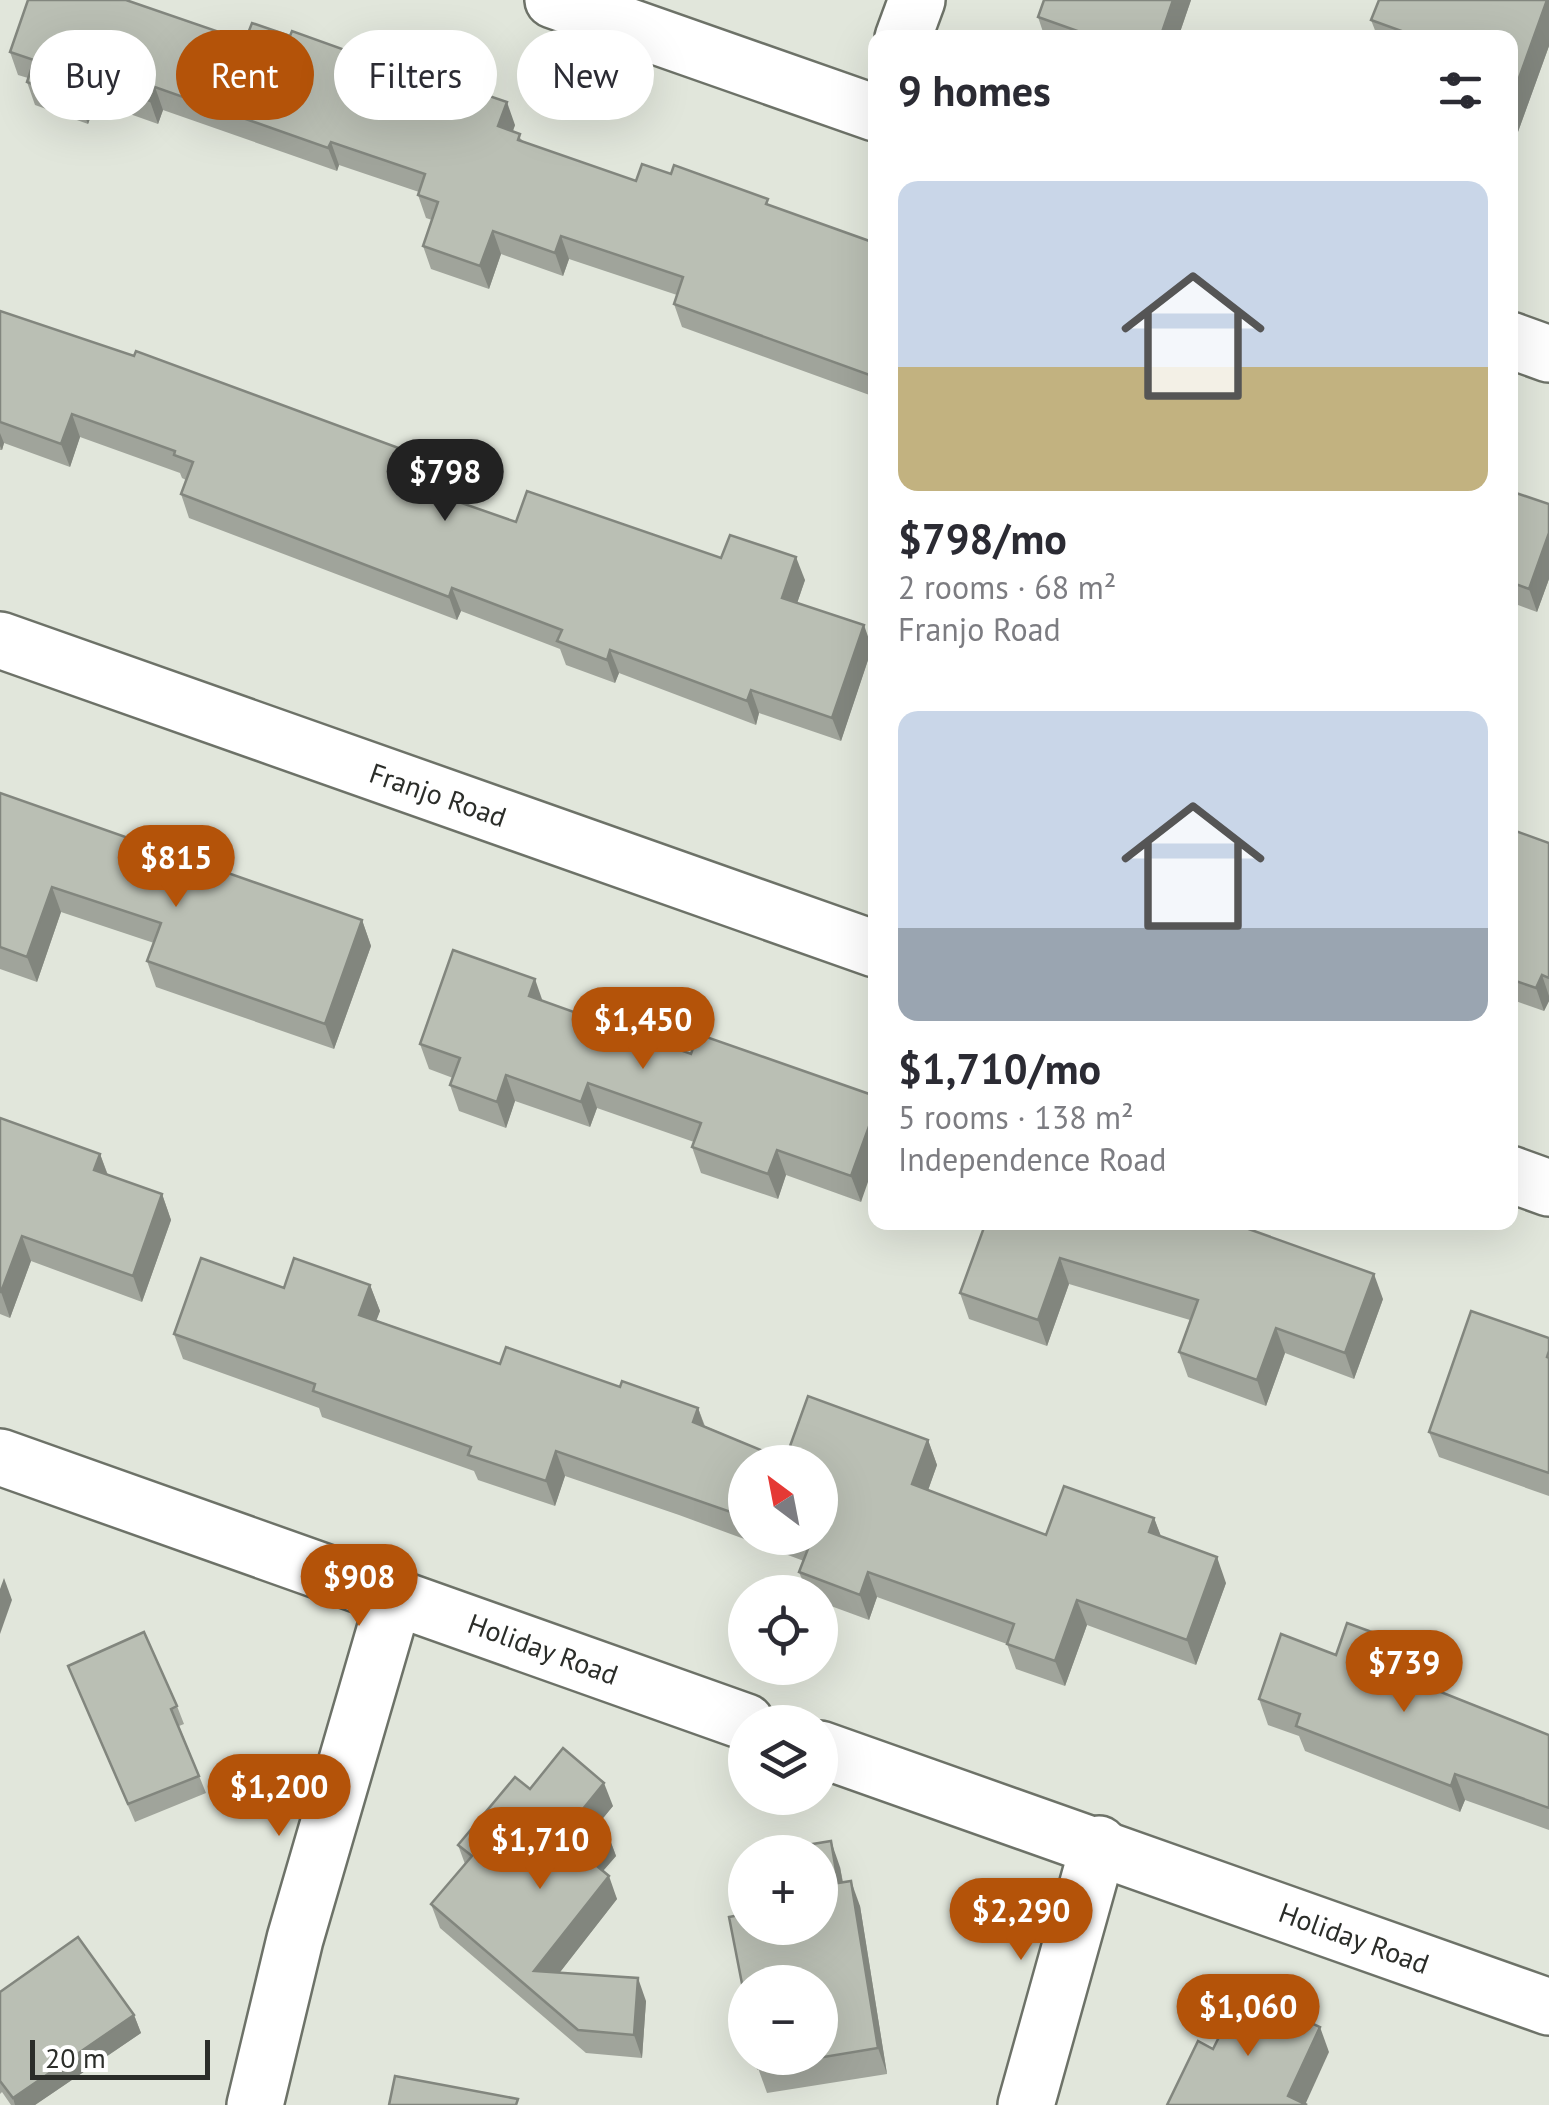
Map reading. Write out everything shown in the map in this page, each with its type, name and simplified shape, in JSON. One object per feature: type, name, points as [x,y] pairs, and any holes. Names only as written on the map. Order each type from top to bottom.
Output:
[{"type":"street","points":[[553,0],[868,111]]},
{"type":"street","points":[[906,30],[916,0]]},
{"type":"street","points":[[1518,343],[1549,354]]},
{"type":"street","name":"Franjo Road","points":[[0,640],[868,948]]},
{"type":"street","points":[[1518,1177],[1549,1188]]},
{"type":"street","name":"Holiday Road","points":[[0,1458],[728,1716]]},
{"type":"street","points":[[255,2105],[294,1939],[394,1596]]},
{"type":"street","name":"Holiday Road","points":[[838,1755],[1099,1844],[1549,2008]]},
{"type":"street","points":[[1026,2105],[1099,1844]]},
{"type":"building","points":[[28,0],[126,0],[213,30],[176,30],[176,94],[156,87],[156,30],[30,30],[30,59],[10,52]]},
{"type":"building","points":[[1044,0],[1173,0],[1163,30],[1075,30],[1038,17]]},
{"type":"building","points":[[1379,0],[1547,0],[1518,81],[1518,30],[1399,30],[1371,20]]},
{"type":"building","points":[[252,23],[272,30],[249,30]]},
{"type":"building","points":[[314,39],[334,46],[334,120],[497,120],[497,99],[507,102],[498,126],[520,134],[518,140],[636,181],[642,164],[671,174],[674,165],[868,240],[868,374],[674,304],[683,277],[561,236],[555,253],[493,231],[480,266],[423,246],[438,202],[418,195],[425,174],[331,142],[328,148],[249,120],[314,120]]},
{"type":"building","points":[[0,311],[134,356],[136,351],[423,457],[413,486],[516,522],[527,491],[721,558],[730,535],[796,557],[782,598],[864,625],[832,718],[751,690],[747,701],[610,650],[607,660],[557,641],[562,630],[452,588],[449,597],[181,494],[193,462],[174,455],[175,451],[72,414],[61,444],[0,422]]},
{"type":"building","points":[[1518,494],[1549,504],[1549,533],[1529,589],[1518,585]]},
{"type":"building","points":[[0,793],[362,920],[325,1024],[147,961],[161,923],[52,887],[27,957],[0,947]]},
{"type":"building","points":[[1518,832],[1549,843],[1549,978],[1542,975],[1536,988],[1518,982]]},
{"type":"building","points":[[453,950],[535,979],[529,996],[691,1054],[698,1034],[868,1094],[868,1129],[851,1176],[777,1150],[768,1174],[692,1147],[701,1123],[588,1083],[581,1102],[506,1075],[497,1102],[450,1085],[460,1058],[420,1044]]},
{"type":"building","points":[[0,1118],[100,1154],[94,1170],[162,1194],[133,1276],[22,1236],[0,1292]]},
{"type":"building","points":[[983,1230],[1251,1230],[1374,1274],[1345,1353],[1276,1328],[1257,1380],[1179,1352],[1198,1300],[1060,1258],[1038,1320],[960,1293]]},
{"type":"building","points":[[201,1258],[284,1288],[294,1258],[370,1285],[359,1315],[500,1364],[506,1347],[620,1387],[622,1381],[698,1408],[693,1422],[749,1445],[728,1445],[728,1511],[556,1451],[546,1481],[468,1455],[471,1447],[313,1391],[315,1384],[174,1334]]},
{"type":"building","points":[[1471,1311],[1549,1338],[1549,1473],[1429,1432]]},
{"type":"building","points":[[808,1396],[928,1440],[912,1484],[1046,1535],[1064,1486],[1154,1518],[1149,1532],[1217,1557],[1187,1640],[1077,1600],[1055,1661],[1007,1644],[1014,1624],[868,1572],[860,1595],[838,1587],[838,1575],[799,1572],[806,1555],[838,1555],[838,1445],[790,1445]]},
{"type":"building","points":[[1347,1623],[1424,1651],[1413,1681],[1549,1735],[1549,1808],[1455,1774],[1451,1786],[1296,1726],[1300,1714],[1259,1699],[1281,1634],[1336,1655]]},
{"type":"building","points":[[144,1632],[177,1706],[171,1709],[199,1776],[128,1804],[68,1666]]},
{"type":"building","points":[[563,1748],[604,1783],[582,1810],[607,1832],[586,1857],[609,1876],[534,1971],[638,1978],[634,2035],[578,2030],[431,1904],[472,1856],[458,1845],[515,1777],[530,1789]]},
{"type":"building","points":[[851,1881],[878,2048],[838,2055],[838,1965],[738,1965],[734,1945],[838,1945],[838,1883]]},
{"type":"building","points":[[78,1937],[134,2015],[13,2098],[0,2081],[0,1992]]},
{"type":"building","points":[[1242,1991],[1320,2027],[1288,2096],[1307,2105],[1167,2105],[1198,2041],[1213,2049]]},
{"type":"building","points":[[395,2076],[518,2099],[516,2105],[389,2105]]}]
